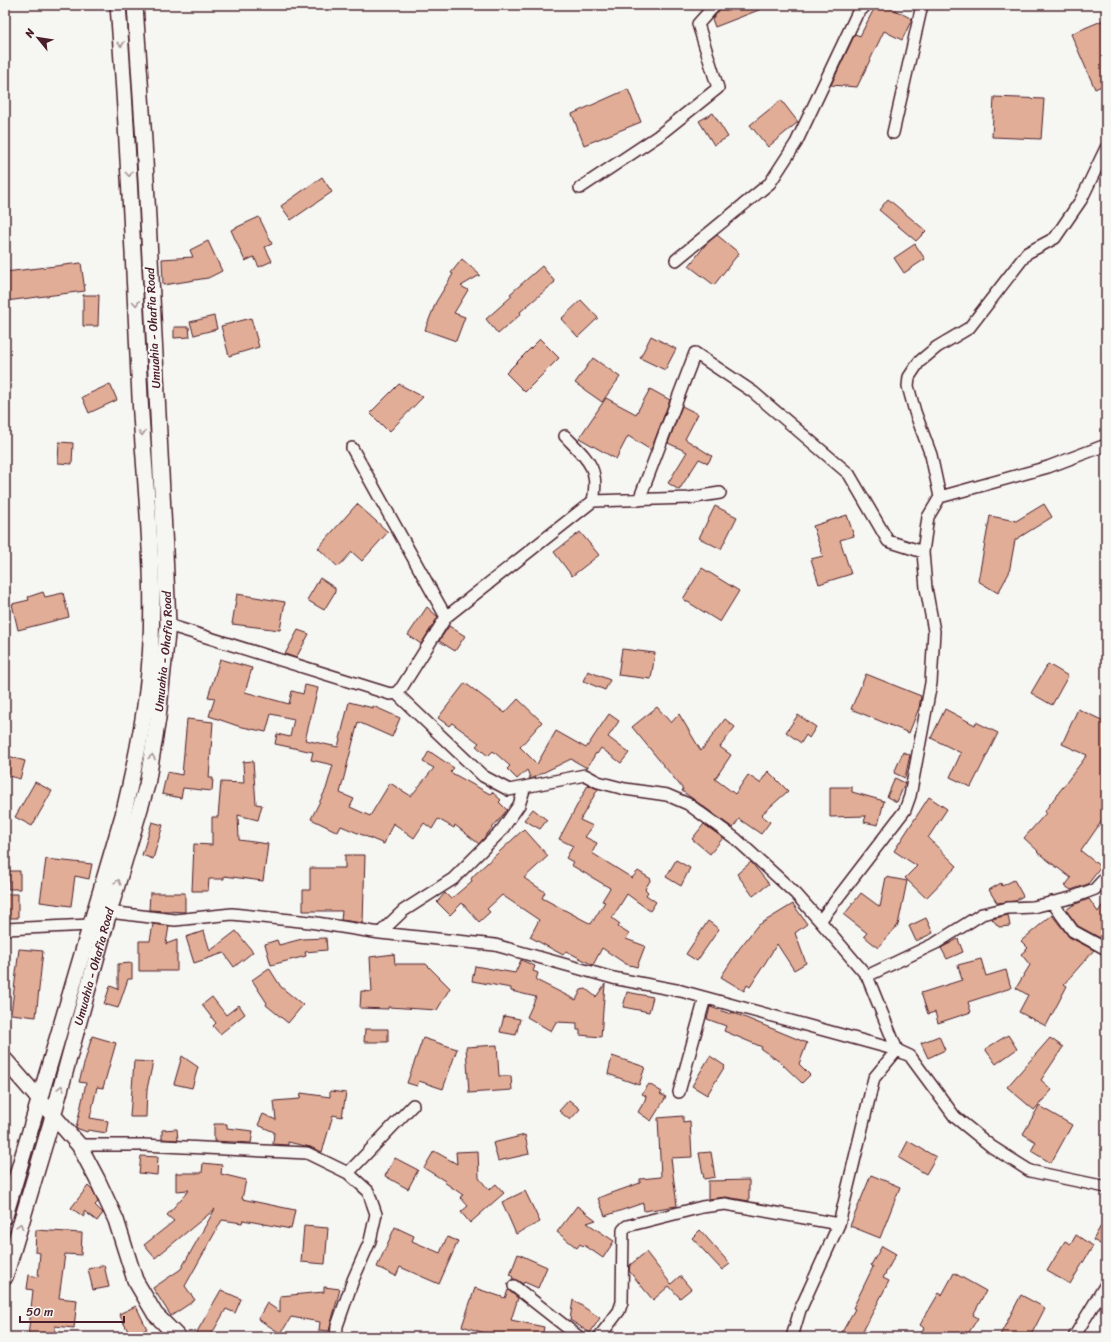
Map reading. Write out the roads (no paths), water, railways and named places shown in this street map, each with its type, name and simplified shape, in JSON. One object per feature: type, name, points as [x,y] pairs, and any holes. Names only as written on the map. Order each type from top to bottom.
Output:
[{"type":"main road","name":"Umuahia - Ohafia Road","points":[[5,1216],[123,816],[138,750],[148,690],[151,624],[149,550],[132,218],[118,5]]},
{"type":"main road","name":"Umuahia - Ohafia Road","points":[[5,1277],[53,1116],[109,912],[147,785],[158,718],[168,625],[144,141],[135,5]]},
{"type":"main road","points":[[149,550],[165,548]]},
{"type":"main road","points":[[5,1060],[40,1098],[53,1116],[78,1145],[97,1178],[116,1220],[135,1280],[155,1314],[178,1337]]},
{"type":"street","points":[[580,188],[658,136],[718,88],[698,24],[715,5]]},
{"type":"street","points":[[676,260],[770,184],[796,143],[856,14],[866,5]]},
{"type":"street","points":[[893,134],[922,5]]},
{"type":"street","points":[[820,921],[905,810],[910,796],[930,683],[934,631],[926,588],[923,552],[928,517],[940,497],[932,455],[915,412],[908,386],[910,377],[919,362],[937,347],[969,328],[1027,253],[1055,238],[1081,200],[1106,148]]},
{"type":"street","points":[[639,500],[695,353],[753,392],[849,474],[888,541],[923,552]]},
{"type":"street","points":[[565,436],[590,461],[597,484],[593,501]]},
{"type":"street","points":[[940,497],[1048,467],[1106,445]]},
{"type":"street","points":[[352,448],[446,617]]},
{"type":"street","points":[[168,625],[390,694],[396,693],[402,687],[446,617],[593,501],[689,498],[720,493]]},
{"type":"street","points":[[396,693],[483,776],[509,790],[585,775],[598,782],[625,790],[667,794],[688,804],[736,839],[796,894],[867,976],[897,1050]]},
{"type":"street","points":[[380,933],[402,911],[453,879],[501,831],[519,805],[524,786]]},
{"type":"street","points":[[867,976],[936,943],[982,914],[1008,908],[1033,907],[1052,902],[1095,889],[1106,878]]},
{"type":"street","points":[[1052,902],[1073,931],[1106,949]]},
{"type":"street","points":[[109,912],[175,920],[232,914],[310,922],[380,933],[495,945],[613,978],[705,998],[897,1050],[910,1056],[956,1117],[992,1147],[1030,1171],[1106,1187]]},
{"type":"street","points":[[5,929],[90,924]]},
{"type":"street","points":[[679,1092],[705,998]]},
{"type":"street","points":[[792,1337],[800,1310],[838,1224],[874,1078],[897,1050]]},
{"type":"street","points":[[348,1173],[413,1105]]},
{"type":"street","points":[[78,1145],[143,1145],[307,1153],[348,1173],[368,1191],[376,1214],[370,1241],[353,1280],[337,1326],[336,1337]]},
{"type":"street","points":[[598,1337],[619,1311],[622,1302],[623,1230],[626,1226],[702,1207],[725,1204],[838,1224]]},
{"type":"street","points":[[1074,1337],[1106,1284]]},
{"type":"street","points":[[514,1286],[578,1337]]}]
